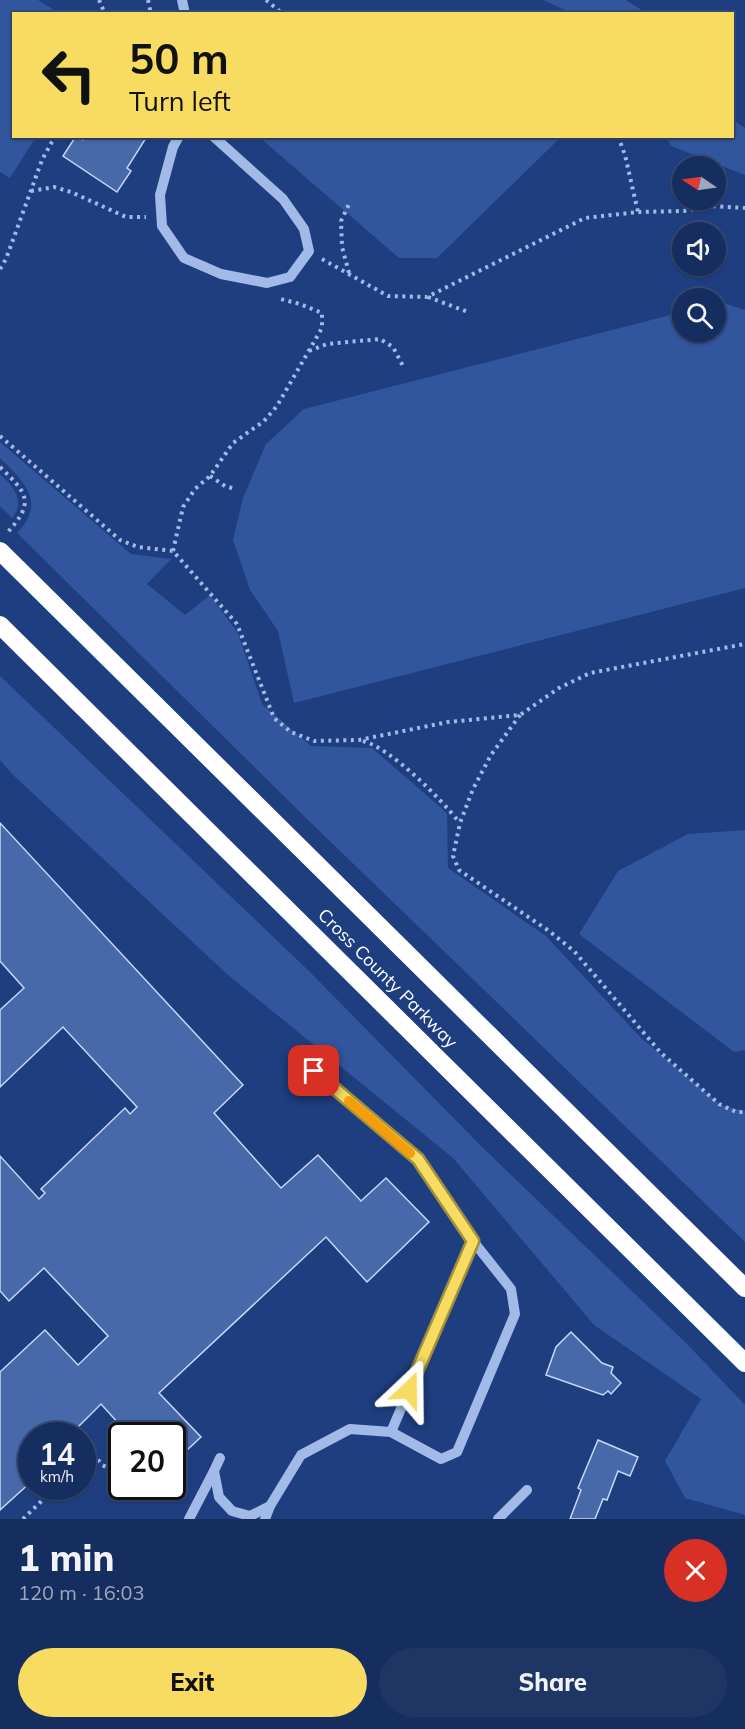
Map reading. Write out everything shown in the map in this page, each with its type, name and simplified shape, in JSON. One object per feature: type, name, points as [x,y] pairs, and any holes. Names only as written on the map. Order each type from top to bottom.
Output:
[{"type":"highway","name":"Cross County Parkway","points":[[0,551],[745,1288]]},
{"type":"highway","name":"Cross County Parkway","points":[[0,625],[745,1363]]},
{"type":"lane","points":[[178,138],[173,147],[159,195],[162,226],[184,258],[221,274],[267,283],[290,277],[309,251],[304,229],[283,198],[215,138]]},
{"type":"lane","points":[[265,1519],[270,1506],[301,1455],[350,1429],[391,1432],[441,1459],[458,1452],[515,1314],[511,1289],[473,1241],[418,1159],[314,1071]]},
{"type":"lane","points":[[391,1432],[473,1241]]},
{"type":"lane","points":[[189,1519],[220,1458]]},
{"type":"lane","points":[[214,1472],[219,1497],[232,1511],[250,1516],[270,1506]]},
{"type":"lane","points":[[498,1519],[527,1490]]},
{"type":"path","points":[[266,0],[281,12]]},
{"type":"path","points":[[0,269],[6,259],[52,138]]},
{"type":"path","points":[[619,138],[626,155],[638,212]]},
{"type":"path","points":[[30,192],[54,187],[71,192],[126,217],[146,218]]},
{"type":"path","points":[[349,274],[342,247],[341,221],[350,202]]},
{"type":"path","points":[[428,297],[585,218],[638,212],[684,211],[710,206],[745,208]]},
{"type":"path","points":[[309,251],[388,296],[428,297],[468,312]]},
{"type":"path","points":[[173,551],[183,507],[195,489],[210,476],[233,442],[264,421],[278,406],[322,328],[322,313],[300,304],[267,296]]},
{"type":"path","points":[[308,351],[327,344],[380,339],[393,347],[404,368]]},
{"type":"path","points":[[0,436],[120,540],[138,547],[173,551],[237,624],[274,718],[291,732],[314,741],[359,740],[448,722],[520,715]]},
{"type":"path","points":[[0,467],[21,489],[26,499],[20,518],[0,540]]},
{"type":"path","points":[[210,476],[225,486],[235,489]]},
{"type":"path","points":[[745,644],[590,673],[559,688],[520,715],[490,755],[473,789],[460,823],[453,856],[459,870],[549,931],[574,951],[660,1053],[719,1104],[736,1112],[745,1112]]},
{"type":"path","points":[[359,740],[373,744],[393,759],[433,793],[460,823]]},
{"type":"path","points":[[96,1457],[102,1465],[108,1468]]},
{"type":"path","points":[[22,1519],[42,1500]]},
{"type":"path","points":[[175,1500],[180,1510]]},
{"type":"shaded area","points":[[0,0],[38,0],[57,12],[12,12],[12,138],[35,138],[10,178],[0,172]]},
{"type":"shaded area","points":[[543,0],[626,0],[644,12],[570,12]]},
{"type":"shaded area","points":[[734,120],[745,128],[745,175],[726,168],[726,156],[697,156],[671,146],[667,138],[734,138]]},
{"type":"shaded area","points":[[260,138],[560,138],[437,258],[399,258]]},
{"type":"shaded area","points":[[726,304],[745,310],[745,588],[294,703],[278,631],[250,590],[233,540],[243,498],[266,444],[304,409],[672,315],[672,342],[726,342]]},
{"type":"shaded area","points":[[0,442],[131,554],[171,559],[147,584],[185,615],[210,595],[238,633],[262,704],[311,746],[372,748],[447,813],[448,868],[546,936],[641,1038],[721,1105],[745,1111],[745,1242],[309,821],[17,533],[26,522],[31,502],[24,484],[0,458]]},
{"type":"shaded area","points":[[0,474],[13,489],[18,500],[16,512],[12,518],[0,506]]},
{"type":"shaded area","points":[[0,676],[309,971],[481,1146],[688,1345],[745,1405],[745,1515],[685,1498],[665,1461],[701,1399],[594,1325],[453,1158],[228,975],[12,774],[0,760]]},
{"type":"shaded area","points":[[745,830],[745,1050],[734,1052],[579,934],[618,871],[688,834]]},
{"type":"building","points":[[75,138],[83,140],[84,138],[146,138],[127,168],[131,171],[117,192],[63,156]]},
{"type":"building","points":[[0,823],[243,1085],[214,1113],[281,1188],[318,1155],[361,1201],[386,1178],[429,1222],[367,1282],[326,1237],[159,1393],[201,1437],[186,1451],[186,1422],[117,1422],[101,1404],[83,1422],[18,1422],[18,1494],[0,1510],[0,1372],[45,1330],[78,1365],[108,1336],[44,1268],[9,1301],[0,1291],[0,1156],[39,1199],[45,1193],[41,1189],[125,1108],[130,1114],[137,1107],[63,1027],[0,1087],[0,1010],[24,988],[0,961]]},
{"type":"building","points":[[571,1332],[602,1363],[613,1367],[611,1373],[621,1383],[611,1394],[608,1391],[603,1395],[546,1375],[556,1347]]},
{"type":"building","points":[[598,1440],[638,1457],[630,1476],[618,1471],[607,1500],[603,1499],[595,1519],[570,1519],[581,1490],[578,1488]]},
{"type":"slow traffic","points":[[349,1101],[410,1153]]},
{"type":"route","points":[[314,1071],[418,1159],[473,1241],[409,1390]]}]
